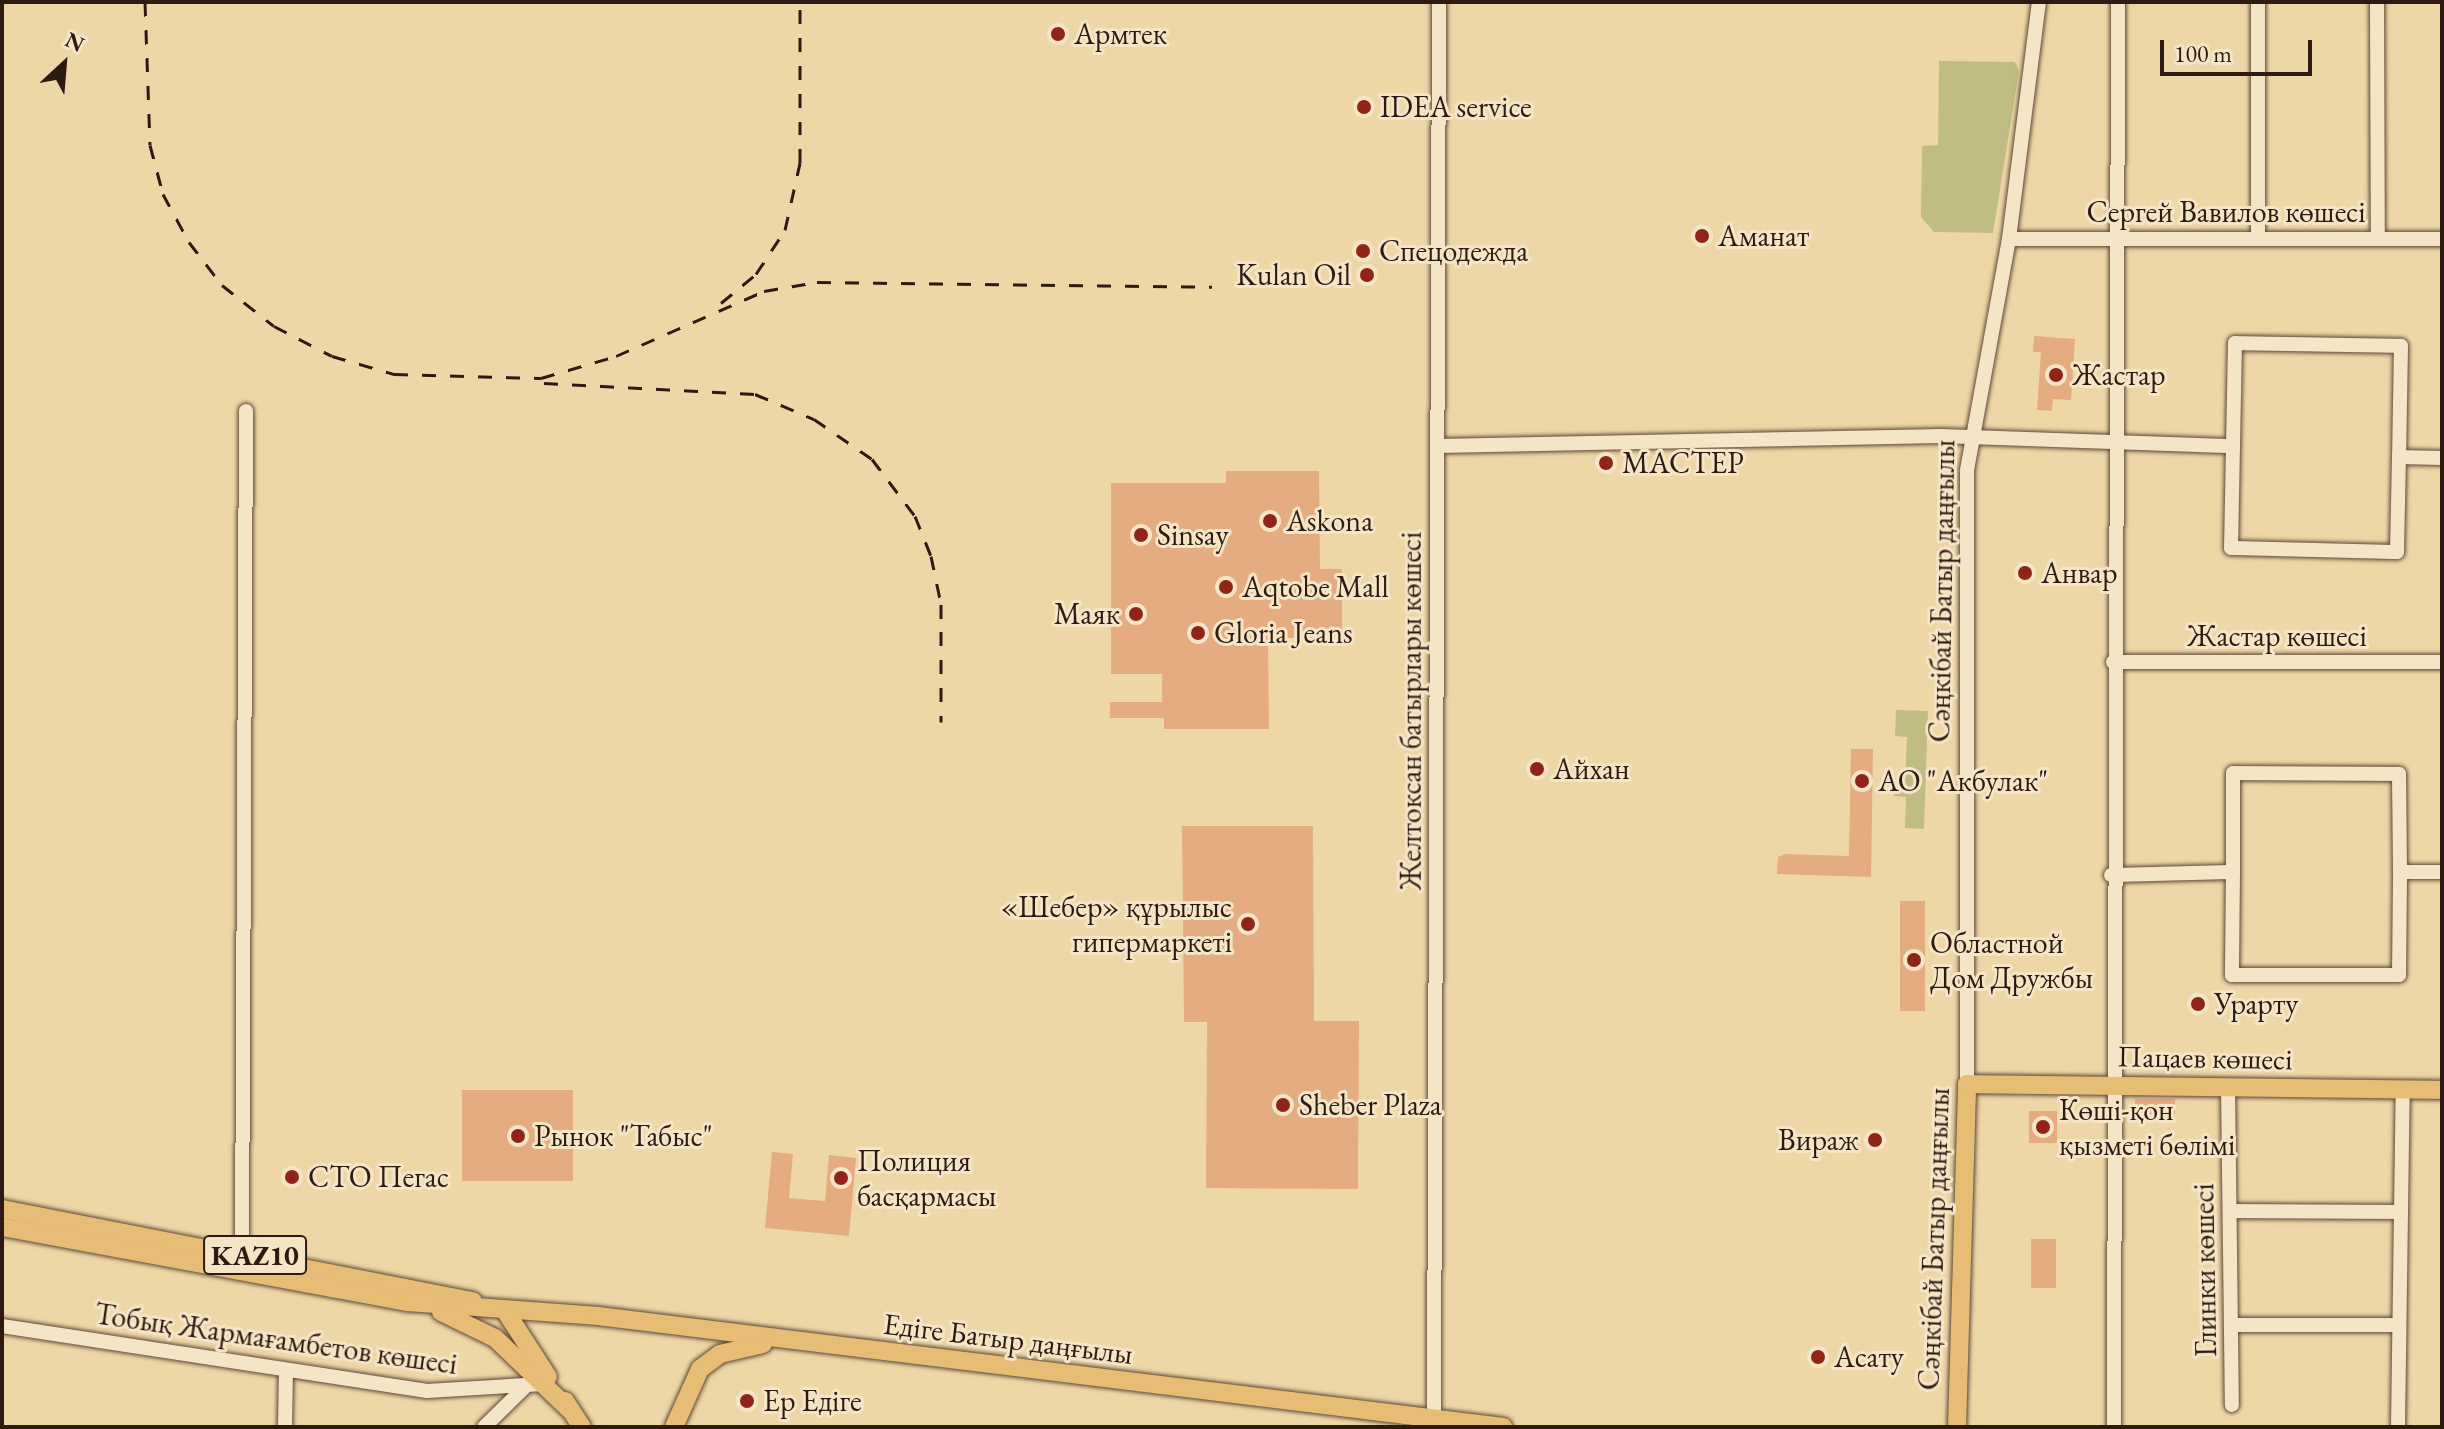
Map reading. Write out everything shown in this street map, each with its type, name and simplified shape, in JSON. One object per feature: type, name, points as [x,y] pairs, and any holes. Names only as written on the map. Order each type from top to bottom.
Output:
[{"type":"main road","name":"Пацаев көшесі","points":[[1967,1084],[2442,1090]]},
{"type":"main road","name":"Сәңкібай Батыр даңғылы","points":[[1957,1427],[1967,1084]]},
{"type":"main road","name":"Едіге Батыр даңғылы","points":[[2,1209],[429,1288],[506,1312]]},
{"type":"main road","name":"Едіге Батыр даңғылы","points":[[2,1227],[408,1302],[792,1341],[1503,1427]]},
{"type":"main road","name":"KAZ10","points":[[408,1302],[485,1332],[534,1385],[571,1411]]},
{"type":"main road","name":"KAZ10","points":[[506,1312],[582,1427]]},
{"type":"main road","points":[[674,1427],[700,1369],[720,1354],[792,1341]]},
{"type":"street","name":"Желтоксан батырлары көшесі","points":[[1434,1419],[1439,2]]},
{"type":"street","name":"Сәңкібай Батыр даңғылы","points":[[1967,1084],[1972,438],[2009,239],[2039,2]]},
{"type":"street","points":[[2114,1427],[2116,1085],[2111,875],[2119,446],[2115,235],[2118,2]]},
{"type":"street","points":[[2258,2],[2258,236]]},
{"type":"street","points":[[2377,2],[2378,238]]},
{"type":"street","name":"Сергей Вавилов көшесі","points":[[2009,239],[2115,235],[2442,239]]},
{"type":"street","points":[[2235,343],[2401,346],[2397,552],[2231,548],[2233,446],[2235,343]]},
{"type":"street","points":[[242,1253],[246,411]]},
{"type":"street","points":[[1438,446],[1972,438],[2119,446],[2233,446]]},
{"type":"street","points":[[2399,457],[2442,458]]},
{"type":"street","name":"Жастар көшесі","points":[[2113,662],[2442,662]]},
{"type":"street","points":[[2233,773],[2399,774],[2399,975],[2232,975],[2233,872],[2233,773]]},
{"type":"street","points":[[2111,875],[2233,872]]},
{"type":"street","points":[[2400,872],[2442,872]]},
{"type":"street","name":"Глинки көшесі","points":[[2228,1087],[2232,1405]]},
{"type":"street","points":[[2398,1427],[2403,1089]]},
{"type":"street","points":[[2230,1211],[2399,1212]]},
{"type":"street","points":[[2231,1325],[2399,1325]]},
{"type":"street","name":"Тобық Жармағамбетов көшесі","points":[[2,1326],[427,1391],[534,1385]]},
{"type":"street","points":[[285,1427],[286,1370]]},
{"type":"street","points":[[484,1427],[534,1385]]},
{"type":"shaded area","points":[[1939,61],[2015,62],[2019,71],[1993,233],[1934,232],[1921,217],[1922,146],[1938,145]]},
{"type":"shaded area","points":[[1896,710],[1928,711],[1924,829],[1905,828],[1906,797],[1894,796],[1895,778],[1905,778],[1907,737],[1895,736]]},
{"type":"building","name":"Жастар","points":[[2034,336],[2075,339],[2071,400],[2053,399],[2052,411],[2037,410],[2041,352],[2033,352]]},
{"type":"building","name":"Aqtobe Mall","points":[[1226,471],[1319,471],[1320,569],[1342,569],[1342,638],[1268,638],[1269,729],[1164,729],[1164,718],[1110,718],[1110,702],[1162,702],[1162,674],[1111,674],[1111,483],[1226,483]]},
{"type":"building","name":"АО \"Акбулак\"","points":[[1851,749],[1873,749],[1871,877],[1777,874],[1778,857],[1786,854],[1849,856]]},
{"type":"building","points":[[1182,826],[1313,826],[1314,1021],[1359,1021],[1358,1189],[1206,1188],[1207,1022],[1184,1022]]},
{"type":"building","name":"Областной Дом Дружбы","points":[[1900,901],[1925,901],[1925,1011],[1900,1011]]},
{"type":"building","name":"Рынок \"Табыс\"","points":[[462,1090],[573,1090],[573,1181],[462,1181]]},
{"type":"building","points":[[2135,1099],[2175,1099],[2175,1114],[2135,1114]]},
{"type":"building","name":"Көші-қон қызметі бөлімі","points":[[2029,1111],[2057,1111],[2057,1143],[2029,1143]]},
{"type":"building","name":"Полиция басқармасы","points":[[772,1152],[793,1154],[789,1198],[825,1201],[829,1155],[856,1158],[849,1236],[765,1228]]},
{"type":"building","points":[[2031,1239],[2056,1239],[2056,1288],[2031,1288]]},
{"type":"railway","points":[[145,2],[150,145],[163,194],[189,242],[222,285],[274,326],[332,356],[394,374],[541,378],[616,356],[764,291],[817,282],[1212,287]]},
{"type":"railway","points":[[721,303],[756,274],[785,230],[800,163],[800,2]]},
{"type":"railway","points":[[544,383],[755,394],[814,419],[872,459],[915,516],[931,556],[941,604],[941,722]]},
{"type":"place","name":"Армтек","points":[[1058,34]]},
{"type":"place","name":"IDEA service","points":[[1364,107]]},
{"type":"place","name":"Аманат","points":[[1702,236]]},
{"type":"place","name":"Спецодежда","points":[[1363,251]]},
{"type":"place","name":"Kulan Oil","points":[[1367,275]]},
{"type":"place","name":"Жастар","points":[[2056,375]]},
{"type":"place","name":"МАСТЕР","points":[[1606,463]]},
{"type":"place","name":"Askona","points":[[1270,521]]},
{"type":"place","name":"Sinsay","points":[[1141,535]]},
{"type":"place","name":"Анвар","points":[[2025,573]]},
{"type":"place","name":"Aqtobe Mall","points":[[1226,587]]},
{"type":"place","name":"Маяк","points":[[1136,614]]},
{"type":"place","name":"Gloria Jeans","points":[[1198,633]]},
{"type":"place","name":"Айхан","points":[[1537,769]]},
{"type":"place","name":"АО \"Акбулак\"","points":[[1862,781]]},
{"type":"place","name":"«Шебер» құрылыс гипермаркеті","points":[[1248,924]]},
{"type":"place","name":"Областной Дом Дружбы","points":[[1914,960]]},
{"type":"place","name":"Урарту","points":[[2198,1004]]},
{"type":"place","name":"Sheber Plaza","points":[[1283,1105]]},
{"type":"place","name":"Көші-қон қызметі бөлімі","points":[[2043,1127]]},
{"type":"place","name":"Рынок \"Табыс\"","points":[[518,1136]]},
{"type":"place","name":"Вираж","points":[[1875,1140]]},
{"type":"place","name":"СТО Пегас","points":[[292,1177]]},
{"type":"place","name":"Полиция басқармасы","points":[[841,1178]]},
{"type":"place","name":"Асату","points":[[1818,1357]]},
{"type":"place","name":"Ер Едіге","points":[[747,1401]]}]
